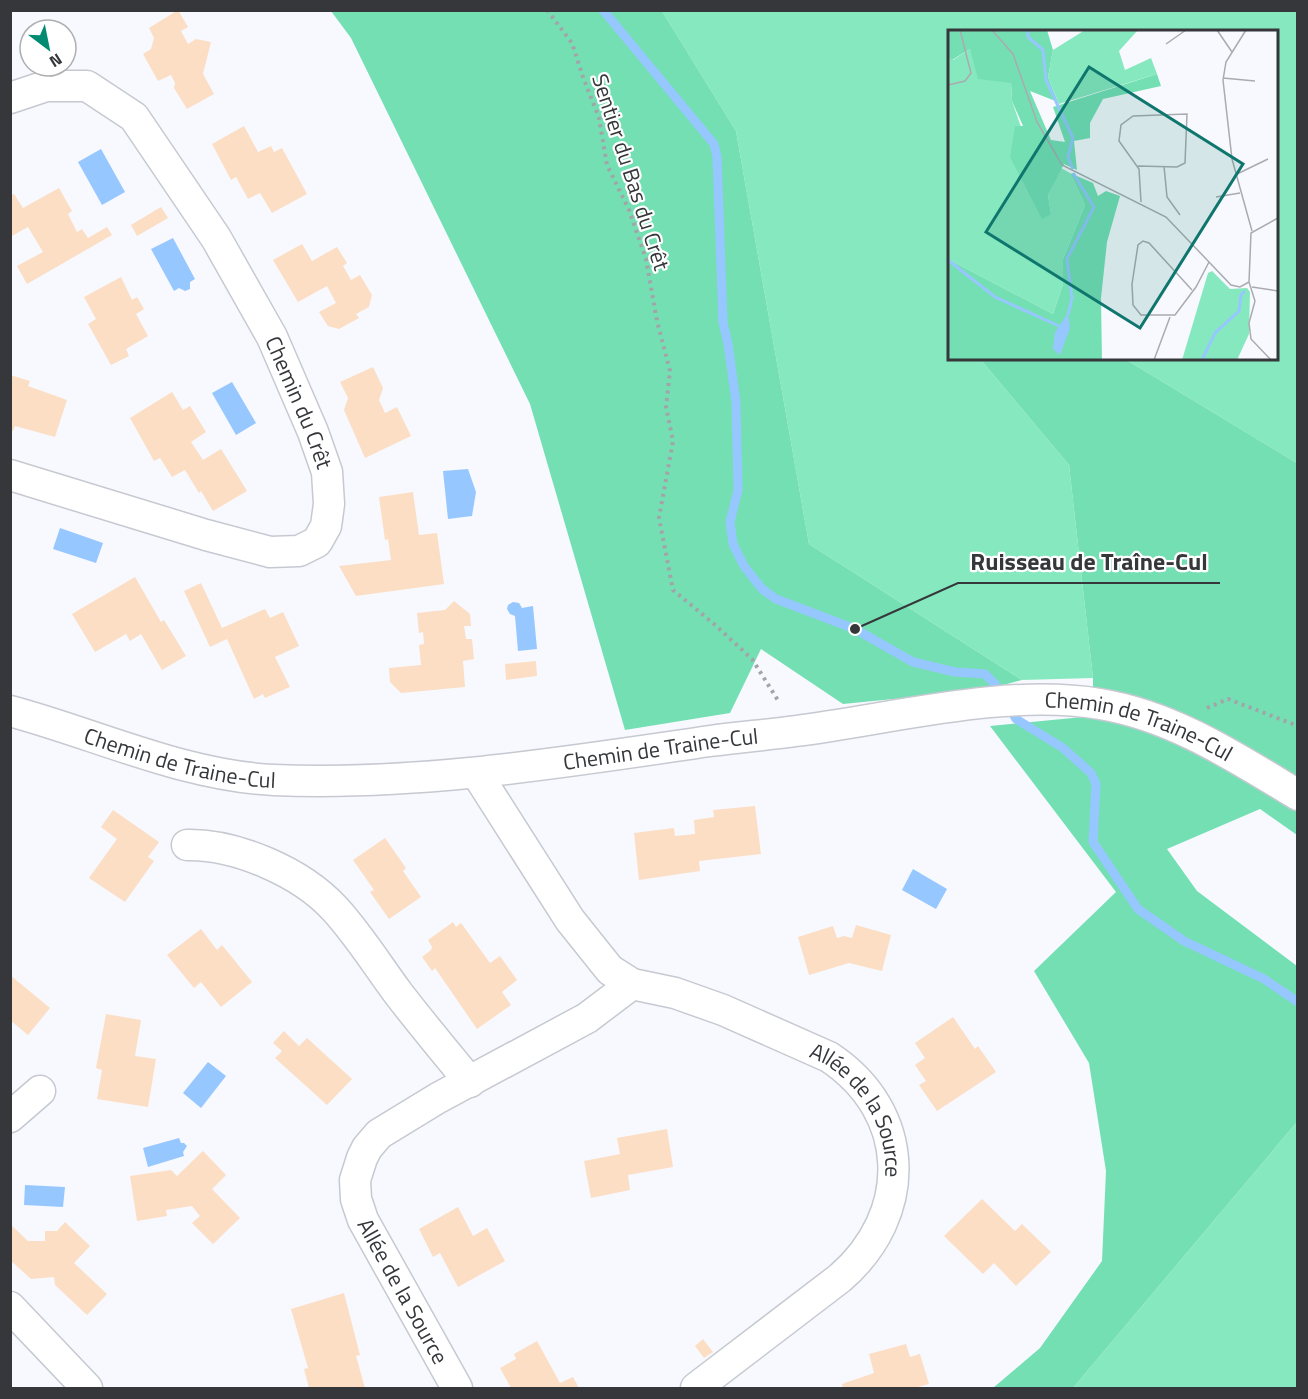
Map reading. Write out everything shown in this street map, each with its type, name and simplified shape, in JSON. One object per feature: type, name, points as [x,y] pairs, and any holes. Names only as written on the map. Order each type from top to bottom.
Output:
[{"type":"street","name":"Chemin du Crêt","points":[[10,98],[46,86],[87,86],[134,117],[216,238],[272,337],[313,432],[327,472],[329,504],[326,526],[317,542],[299,551],[270,552],[206,535],[10,475]]},
{"type":"street","name":"Chemin de Traine-Cul","points":[[10,711],[189,766],[229,775],[270,780],[331,781],[477,774],[796,731],[975,704],[1044,699],[1098,703],[1137,712],[1218,746],[1298,795]]},
{"type":"street","name":"Allée de la Source","points":[[477,774],[570,920],[610,970],[632,984],[675,993],[723,1010],[829,1057],[852,1074],[869,1095],[883,1119],[892,1150],[893,1183],[886,1216],[870,1247],[840,1278],[696,1389]]},
{"type":"street","points":[[187,845],[201,845],[232,851],[273,865],[301,881],[334,908],[423,1025],[470,1082]]},
{"type":"street","name":"Allée de la Source","points":[[457,1389],[363,1220],[355,1189],[362,1158],[367,1148],[380,1134],[438,1098],[587,1018],[632,984]]},
{"type":"street","points":[[10,1117],[39,1091]]},
{"type":"street","points":[[10,1307],[87,1389]]},
{"type":"path","name":"Sentier du Bas du Crêt","points":[[547,10],[572,43],[599,118],[607,165],[629,210],[646,259],[657,321],[670,370],[666,407],[673,441],[659,518],[673,590],[752,659],[796,731]]},
{"type":"path","points":[[1181,729],[1208,707],[1228,699],[1298,726]]},
{"type":"green space","points":[[331,11],[662,11],[736,131],[809,544],[1022,680],[985,690],[843,704],[761,649],[730,713],[625,730],[530,404],[351,38]]},
{"type":"green space","points":[[662,11],[1297,11],[1297,463],[1127,360],[1278,360],[1278,30],[948,30],[948,360],[981,360],[1069,465],[1093,678],[1022,680],[809,544],[736,131]]},
{"type":"green space","points":[[981,360],[1127,360],[1297,463],[1297,835],[1260,809],[1167,849],[1197,891],[1297,966],[1297,1122],[1073,1388],[993,1388],[1040,1348],[1102,1261],[1106,1171],[1089,1063],[1034,971],[1116,892],[990,726],[1093,716],[1093,678],[1069,465]]},
{"type":"green space","points":[[1297,1122],[1297,1388],[1073,1388]]},
{"type":"water","points":[[101,149],[125,192],[102,205],[78,162]]},
{"type":"water","points":[[173,238],[195,279],[190,282],[190,289],[185,291],[179,288],[174,291],[151,249]]},
{"type":"water","points":[[232,382],[256,423],[236,435],[212,393]]},
{"type":"water","points":[[468,469],[476,492],[472,516],[448,519],[443,471]]},
{"type":"water","points":[[60,528],[103,543],[96,563],[53,549]]},
{"type":"water","points":[[513,602],[519,603],[522,608],[533,606],[537,649],[518,651],[515,616],[507,609],[508,605]]},
{"type":"water","points":[[913,869],[947,889],[936,909],[902,890]]},
{"type":"water","points":[[208,1062],[226,1076],[201,1108],[183,1093]]},
{"type":"water","points":[[179,1138],[181,1143],[187,1146],[183,1152],[184,1156],[148,1167],[143,1148]]},
{"type":"water","points":[[25,1185],[65,1187],[63,1207],[24,1205]]},
{"type":"building","points":[[178,10],[188,27],[181,31],[188,44],[196,39],[211,42],[203,74],[214,94],[187,109],[174,88],[175,83],[171,75],[158,81],[143,54],[151,49],[154,38],[149,28]]},
{"type":"building","points":[[244,126],[258,152],[271,146],[274,152],[282,148],[307,194],[272,213],[260,193],[248,199],[236,177],[231,180],[212,144]]},
{"type":"building","points":[[59,188],[72,211],[68,214],[77,232],[82,229],[88,238],[107,227],[112,235],[27,284],[17,266],[43,252],[28,227],[10,237],[10,196],[14,194],[23,208]]},
{"type":"building","points":[[161,207],[168,218],[137,236],[131,225]]},
{"type":"building","points":[[302,244],[312,261],[337,247],[347,263],[343,266],[351,280],[360,275],[372,295],[369,307],[356,314],[359,318],[339,329],[328,326],[319,312],[336,303],[327,286],[298,302],[273,260]]},
{"type":"building","points":[[121,277],[132,300],[137,297],[144,309],[136,314],[148,336],[126,349],[129,356],[111,365],[88,324],[96,319],[84,297]]},
{"type":"building","points":[[373,367],[383,388],[379,400],[385,413],[397,407],[411,436],[365,458],[344,410],[348,398],[340,382]]},
{"type":"building","points":[[10,375],[30,381],[28,386],[67,400],[55,437],[15,426],[13,431],[10,431]]},
{"type":"building","points":[[172,392],[183,410],[190,406],[206,432],[191,442],[203,460],[221,449],[247,491],[213,511],[185,470],[172,477],[160,458],[154,461],[130,418]]},
{"type":"building","points":[[413,492],[419,535],[437,533],[444,584],[356,596],[339,566],[391,560],[388,539],[385,540],[379,497]]},
{"type":"building","points":[[135,577],[161,622],[164,620],[186,656],[162,670],[141,634],[130,641],[126,634],[95,652],[72,614]]},
{"type":"building","points":[[201,583],[222,628],[265,609],[270,618],[283,612],[299,646],[275,657],[290,687],[265,698],[263,694],[254,699],[227,639],[210,647],[184,591]]},
{"type":"building","points":[[454,601],[470,614],[471,626],[464,626],[466,639],[472,639],[474,659],[463,661],[465,687],[401,693],[390,682],[389,668],[421,665],[419,645],[424,644],[423,632],[419,633],[417,613],[445,610]]},
{"type":"building","points":[[536,661],[537,676],[506,680],[505,664]]},
{"type":"building","points":[[755,806],[761,854],[699,861],[700,871],[639,880],[634,833],[674,828],[675,836],[695,834],[694,820],[714,817],[713,810]]},
{"type":"building","points":[[113,810],[159,842],[148,857],[154,861],[125,902],[89,878],[117,839],[101,827]]},
{"type":"building","points":[[385,838],[406,868],[403,871],[421,897],[389,919],[370,892],[374,890],[353,860]]},
{"type":"building","points":[[453,922],[456,927],[461,923],[490,963],[500,956],[517,980],[502,992],[511,1005],[477,1029],[435,968],[432,971],[422,957],[431,950],[432,947],[428,940]]},
{"type":"building","points":[[856,925],[891,935],[882,971],[849,963],[809,975],[798,937],[833,926],[837,938],[844,936],[852,938]]},
{"type":"building","points":[[201,929],[217,950],[222,945],[252,982],[221,1007],[201,982],[194,988],[167,955]]},
{"type":"building","points":[[10,975],[50,1008],[28,1035],[10,1020]]},
{"type":"building","points":[[106,1014],[141,1020],[135,1056],[156,1059],[148,1107],[97,1099],[102,1070],[96,1068]]},
{"type":"building","points":[[953,1017],[975,1049],[978,1046],[996,1072],[937,1111],[919,1085],[926,1081],[915,1065],[925,1058],[915,1043]]},
{"type":"building","points":[[284,1031],[299,1046],[307,1038],[352,1079],[327,1105],[275,1058],[282,1051],[273,1043]]},
{"type":"building","points":[[667,1129],[673,1167],[628,1175],[630,1190],[591,1198],[584,1161],[620,1154],[617,1138]]},
{"type":"building","points":[[203,1151],[226,1175],[212,1189],[240,1218],[213,1244],[192,1223],[200,1216],[192,1206],[166,1210],[167,1216],[137,1221],[130,1176],[171,1170],[177,1176]]},
{"type":"building","points":[[982,1199],[1015,1231],[1022,1224],[1051,1252],[1016,1286],[994,1263],[983,1274],[944,1236]]},
{"type":"building","points":[[458,1207],[473,1236],[487,1228],[505,1261],[458,1287],[440,1253],[433,1257],[419,1229]]},
{"type":"building","points":[[65,1222],[90,1246],[74,1263],[107,1294],[87,1315],[55,1285],[54,1277],[31,1279],[10,1260],[10,1224],[28,1241],[45,1241],[45,1231],[57,1231]]},
{"type":"building","points":[[344,1293],[360,1355],[356,1356],[365,1388],[309,1388],[304,1369],[308,1368],[291,1309]]},
{"type":"building","points":[[703,1339],[713,1352],[704,1358],[695,1346]]},
{"type":"building","points":[[537,1341],[560,1383],[573,1377],[579,1388],[511,1388],[500,1368],[516,1359],[514,1354]]},
{"type":"building","points":[[906,1344],[910,1357],[920,1354],[929,1384],[914,1388],[843,1388],[842,1384],[874,1373],[869,1354]]},
{"type":"waterway","points":[[603,10],[714,144],[717,157],[723,322],[736,402],[738,490],[730,522],[733,544],[744,566],[762,589],[776,599],[855,629],[913,662],[955,672],[985,674],[995,684],[1016,719],[1063,748],[1091,773],[1096,784],[1093,842],[1138,909],[1184,941],[1264,979],[1298,1002]]},
{"type":"place","name":"Ruisseau de Traîne-Cul","points":[[855,629]]}]
